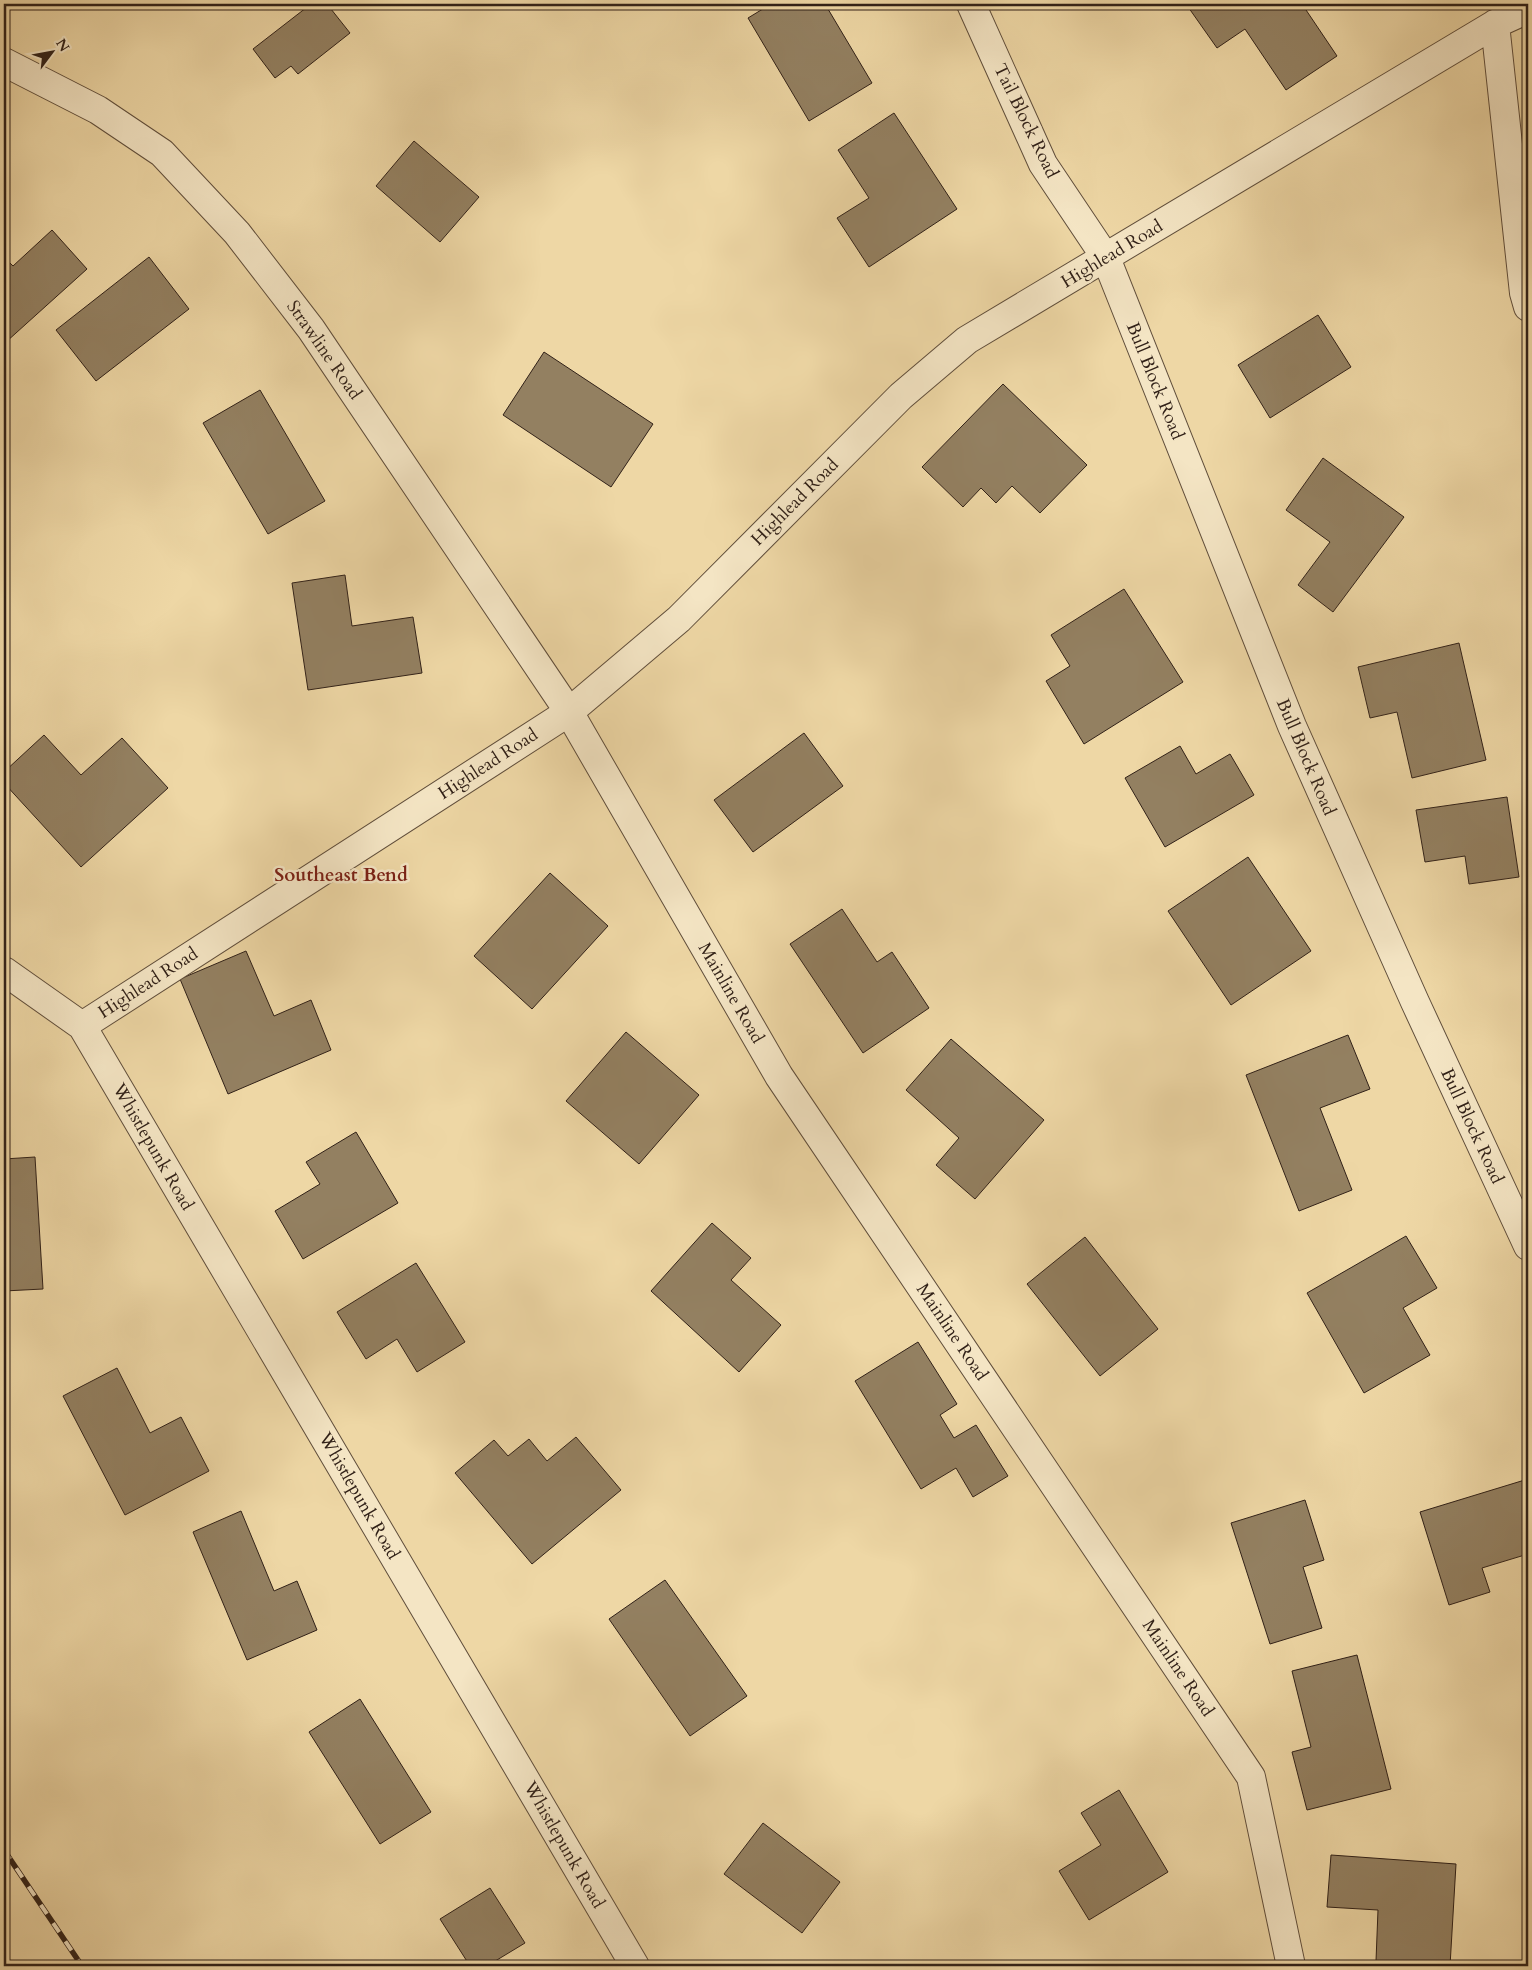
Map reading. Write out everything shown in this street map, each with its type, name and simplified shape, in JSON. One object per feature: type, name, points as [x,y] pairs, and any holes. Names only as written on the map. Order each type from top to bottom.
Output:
[{"type":"street","name":"Tail Block Road","points":[[971,4],[1043,164],[1106,258]]},
{"type":"street","name":"Highlead Road","points":[[82,1026],[569,712],[679,619],[902,396],[968,340],[1495,24],[1528,9]]},
{"type":"street","points":[[1495,24],[1524,293],[1528,307]]},
{"type":"street","name":"Strawline Road","points":[[4,62],[98,110],[162,153],[237,233],[312,329],[569,712]]},
{"type":"street","name":"Bull Block Road","points":[[1106,258],[1292,726],[1415,1002],[1528,1246]]},
{"type":"street","name":"Mainline Road","points":[[569,712],[780,1076],[1252,1777],[1291,1966]]},
{"type":"street","points":[[4,971],[82,1026]]},
{"type":"street","name":"Whistlepunk Road","points":[[82,1026],[635,1966]]},
{"type":"building","points":[[311,4],[327,4],[350,33],[298,74],[291,66],[275,78],[253,49]]},
{"type":"building","points":[[771,4],[825,4],[872,83],[809,121],[748,18]]},
{"type":"building","points":[[1186,4],[1302,4],[1337,56],[1286,90],[1245,29],[1217,48]]},
{"type":"building","points":[[894,113],[957,209],[869,267],[837,218],[869,198],[838,150]]},
{"type":"building","points":[[414,141],[479,197],[440,242],[376,186]]},
{"type":"building","points":[[52,230],[87,269],[6,342],[4,340],[4,257],[13,266]]},
{"type":"building","points":[[149,257],[189,309],[96,381],[56,330]]},
{"type":"building","points":[[1318,315],[1351,367],[1270,418],[1238,365]]},
{"type":"building","points":[[544,352],[653,424],[611,487],[503,415]]},
{"type":"building","points":[[1003,384],[1087,465],[1040,513],[1012,486],[996,503],[981,488],[963,507],[922,467]]},
{"type":"building","points":[[260,390],[325,501],[268,534],[203,423]]},
{"type":"building","points":[[1323,458],[1404,517],[1333,612],[1298,585],[1330,542],[1286,510]]},
{"type":"building","points":[[345,575],[352,626],[413,617],[422,673],[308,690],[292,583]]},
{"type":"building","points":[[1124,589],[1183,682],[1084,744],[1046,681],[1070,666],[1051,635]]},
{"type":"building","points":[[1459,643],[1486,760],[1412,778],[1397,712],[1370,718],[1358,667]]},
{"type":"building","points":[[804,733],[843,786],[753,852],[714,800]]},
{"type":"building","points":[[44,735],[81,775],[122,738],[168,788],[81,867],[4,783],[4,772]]},
{"type":"building","points":[[1180,746],[1196,774],[1230,754],[1254,795],[1165,847],[1125,778]]},
{"type":"building","points":[[1507,797],[1519,877],[1469,884],[1465,856],[1425,862],[1416,810]]},
{"type":"building","points":[[1248,857],[1311,951],[1231,1005],[1168,911]]},
{"type":"building","points":[[550,873],[608,926],[532,1009],[474,956]]},
{"type":"building","points":[[842,909],[877,962],[892,952],[929,1008],[863,1053],[790,944]]},
{"type":"building","points":[[246,951],[274,1016],[311,1000],[331,1050],[228,1094],[180,979]]},
{"type":"building","points":[[626,1032],[699,1095],[639,1164],[566,1101]]},
{"type":"building","points":[[1348,1035],[1370,1089],[1320,1108],[1352,1190],[1299,1211],[1246,1075]]},
{"type":"building","points":[[951,1039],[1044,1120],[975,1199],[936,1165],[959,1138],[906,1090]]},
{"type":"building","points":[[356,1132],[398,1203],[303,1259],[275,1211],[320,1184],[306,1162]]},
{"type":"building","points":[[35,1157],[43,1289],[4,1291],[4,1159]]},
{"type":"building","points":[[712,1223],[751,1258],[731,1280],[781,1325],[739,1372],[651,1291]]},
{"type":"building","points":[[1406,1236],[1437,1288],[1403,1308],[1430,1355],[1364,1393],[1307,1293]]},
{"type":"building","points":[[1085,1237],[1158,1329],[1100,1376],[1027,1284]]},
{"type":"building","points":[[416,1263],[465,1342],[417,1372],[397,1339],[366,1359],[337,1312]]},
{"type":"building","points":[[918,1342],[957,1404],[940,1415],[954,1438],[976,1425],[1008,1476],[973,1497],[956,1468],[921,1489],[855,1381]]},
{"type":"building","points":[[117,1368],[150,1433],[181,1417],[209,1471],[125,1515],[63,1396]]},
{"type":"building","points":[[576,1437],[621,1490],[532,1564],[455,1473],[494,1440],[508,1456],[529,1439],[547,1461]]},
{"type":"building","points":[[1528,1479],[1528,1554],[1482,1568],[1490,1592],[1449,1605],[1420,1512]]},
{"type":"building","points":[[1305,1500],[1324,1560],[1303,1567],[1322,1628],[1270,1644],[1231,1523]]},
{"type":"building","points":[[241,1511],[274,1591],[297,1581],[317,1630],[247,1660],[193,1532]]},
{"type":"building","points":[[665,1580],[747,1696],[690,1736],[609,1619]]},
{"type":"building","points":[[1357,1655],[1391,1789],[1307,1810],[1292,1752],[1311,1747],[1292,1671]]},
{"type":"building","points":[[360,1699],[431,1812],[380,1844],[309,1732]]},
{"type":"building","points":[[1119,1790],[1168,1872],[1089,1920],[1059,1871],[1101,1845],[1081,1813]]},
{"type":"building","points":[[763,1823],[840,1882],[802,1933],[724,1874]]},
{"type":"building","points":[[1331,1855],[1456,1864],[1450,1966],[1376,1961],[1378,1910],[1327,1907]]},
{"type":"building","points":[[490,1888],[525,1943],[487,1966],[470,1966],[440,1919]]},
{"type":"railway","points":[[4,1850],[82,1966]]},
{"type":"district","name":"Southeast Bend","points":[[341,875]]}]
